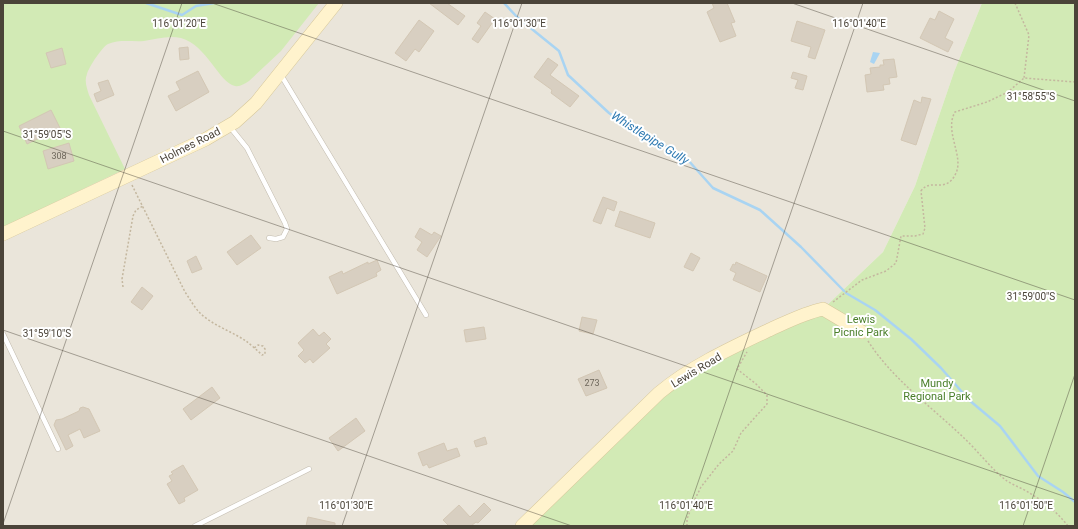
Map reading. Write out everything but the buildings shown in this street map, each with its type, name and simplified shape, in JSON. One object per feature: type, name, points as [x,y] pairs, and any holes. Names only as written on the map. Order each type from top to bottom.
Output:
[{"type":"street","name":"Holmes Road","points":[[3,234],[206,139],[235,122],[256,103],[336,3]]},
{"type":"street","points":[[823,309],[862,332]]},
{"type":"street","name":"Lewis Road","points":[[522,526],[620,430],[676,379],[742,342],[810,312],[823,309]]},
{"type":"lane","points":[[280,74],[426,315]]},
{"type":"lane","points":[[229,126],[247,148],[285,223],[286,229],[284,237],[276,239],[270,238]]},
{"type":"lane","points":[[3,334],[58,449]]},
{"type":"lane","points":[[195,526],[309,469]]},
{"type":"path","points":[[823,309],[862,280],[886,271],[896,263],[901,236],[919,236],[923,234],[924,216],[921,191],[928,185],[942,186],[947,184],[957,171],[957,155],[952,130],[952,118],[955,112],[987,102],[1008,92],[1024,78],[1029,35],[1015,3]]},
{"type":"path","points":[[1024,78],[1075,82]]},
{"type":"path","points":[[127,176],[185,292],[194,306],[201,314],[246,341],[254,348],[262,355],[264,354],[265,350],[262,346],[258,345],[254,348]]},
{"type":"path","points":[[123,287],[122,279],[133,216],[136,210],[142,206]]},
{"type":"path","points":[[862,332],[884,362],[904,383],[965,438],[996,471],[1007,481],[1032,494],[1048,506],[1062,518],[1068,526]]},
{"type":"path","points":[[687,526],[687,519],[701,487],[719,464],[733,451],[741,433],[766,404],[767,395],[737,368],[750,348]]},
{"type":"shaded area","points":[[3,3],[982,3],[954,72],[915,186],[883,252],[823,309],[522,526],[3,526]]},
{"type":"green space","points":[[3,3],[319,3],[281,51],[249,81],[239,86],[229,83],[198,48],[181,38],[167,37],[144,41],[126,41],[108,44],[105,46],[88,71],[86,84],[89,95],[125,169],[3,227]]},
{"type":"green space","name":"Mundy Regional Park","points":[[982,3],[1075,3],[1075,526],[522,526],[676,379],[823,309],[883,252],[915,186],[954,72]]},
{"type":"water","points":[[873,52],[880,53],[874,64],[870,62]]},
{"type":"waterway","name":"Whistlepipe Gully","points":[[146,3],[182,15],[196,6],[214,3]]},
{"type":"waterway","name":"Whistlepipe Gully","points":[[504,3],[517,17],[559,51],[568,75],[609,113],[630,128],[661,143],[688,160],[713,188],[760,210],[801,247],[844,291]]},
{"type":"waterway","name":"Whistlepipe Gully","points":[[846,293],[875,310],[911,339],[941,368],[969,400],[1000,426],[1038,476],[1063,492],[1075,502]]},
{"type":"park label","name":"Lewis Picnic Park","points":[[861,325]]}]
